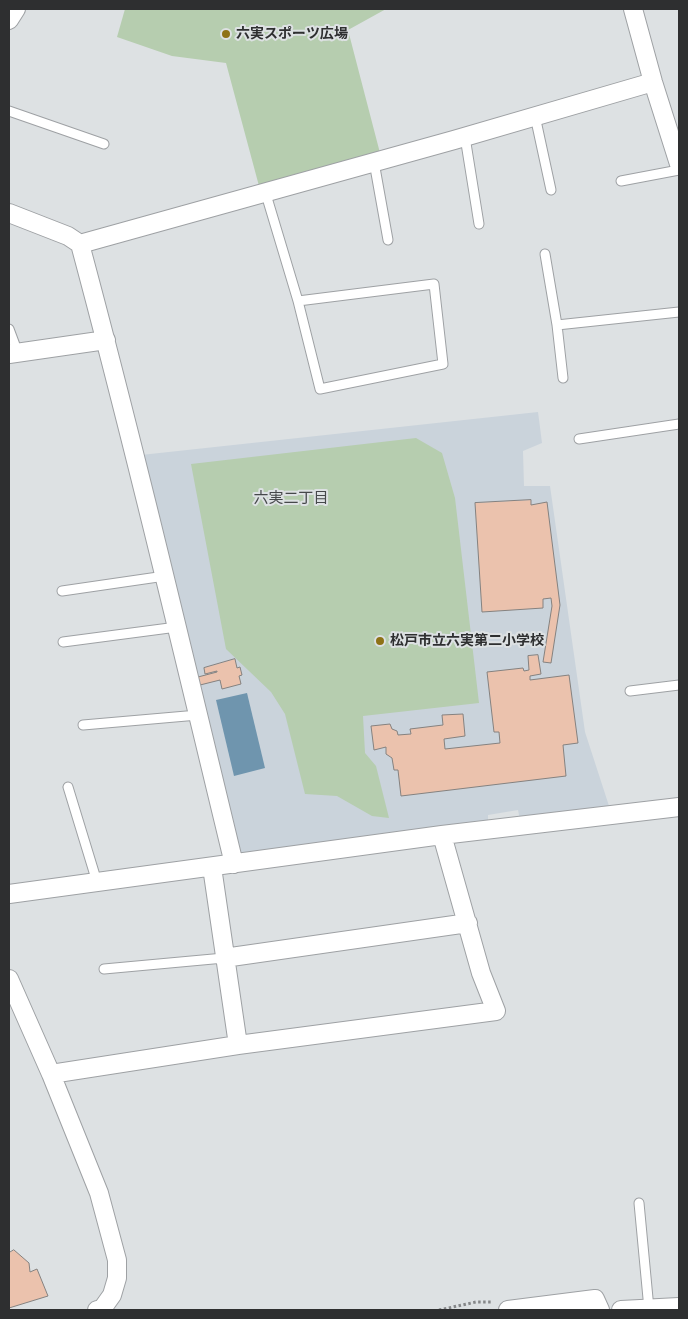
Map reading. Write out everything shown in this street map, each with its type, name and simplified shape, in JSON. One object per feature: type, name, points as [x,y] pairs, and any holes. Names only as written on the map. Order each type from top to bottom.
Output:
[{"type":"street","points":[[9,20],[16,9]]},
{"type":"street","points":[[634,9],[653,82],[679,164]]},
{"type":"street","points":[[80,244],[465,137],[653,82]]},
{"type":"street","points":[[9,213],[68,236],[80,244],[106,340],[234,864]]},
{"type":"street","points":[[13,354],[106,340]]},
{"type":"street","points":[[9,894],[442,835],[679,807]]},
{"type":"street","points":[[51,1074],[238,1045],[496,1011],[481,973],[442,835]]},
{"type":"street","points":[[212,867],[238,1045]]},
{"type":"street","points":[[224,958],[468,924]]},
{"type":"street","points":[[9,978],[51,1074],[99,1193],[117,1260],[117,1278],[112,1295],[102,1309],[97,1310]]},
{"type":"street","points":[[508,1310],[595,1300],[600,1310]]},
{"type":"street","points":[[621,1310],[679,1308]]},
{"type":"lane","points":[[9,111],[104,144]]},
{"type":"lane","points":[[535,116],[552,190]]},
{"type":"lane","points":[[465,137],[479,224]]},
{"type":"lane","points":[[374,162],[388,240]]},
{"type":"lane","points":[[621,181],[679,170]]},
{"type":"lane","points":[[265,192],[298,301],[320,389],[443,364],[434,284],[298,301]]},
{"type":"lane","points":[[545,254],[557,325],[563,378]]},
{"type":"lane","points":[[557,325],[679,312]]},
{"type":"lane","points":[[9,329],[13,354]]},
{"type":"lane","points":[[578,438],[679,424]]},
{"type":"lane","points":[[62,591],[164,576]]},
{"type":"lane","points":[[63,642],[177,627]]},
{"type":"lane","points":[[630,691],[679,685]]},
{"type":"lane","points":[[84,725],[198,715]]},
{"type":"lane","points":[[68,787],[97,882]]},
{"type":"lane","points":[[104,970],[224,958]]},
{"type":"lane","points":[[639,1203],[649,1309]]},
{"type":"path","points":[[439,1310],[476,1302],[496,1302],[508,1310]]},
{"type":"shaded area","name":"松戸市立六実第二小学校","points":[[538,412],[542,443],[523,451],[524,486],[550,486],[585,732],[610,809],[520,820],[518,810],[488,815],[488,820],[237,854],[141,455]]},
{"type":"green space","points":[[125,9],[386,9],[348,30],[380,153],[259,186],[226,63],[172,56],[117,37]]},
{"type":"green space","points":[[416,438],[442,453],[455,498],[479,703],[363,716],[365,753],[376,766],[389,818],[372,816],[337,796],[305,794],[285,714],[271,692],[226,649],[191,464]]},
{"type":"water","points":[[247,693],[265,768],[234,776],[216,700]]},
{"type":"building","points":[[531,500],[531,505],[547,502],[560,605],[551,663],[543,662],[552,606],[551,598],[543,599],[543,608],[482,612],[475,503]]},
{"type":"building","points":[[538,655],[541,674],[530,676],[530,680],[569,675],[578,743],[563,745],[566,776],[401,796],[398,770],[394,770],[392,758],[386,754],[386,747],[374,750],[371,726],[390,724],[392,729],[397,731],[398,735],[411,734],[410,729],[443,725],[442,715],[463,714],[465,736],[444,739],[445,749],[500,743],[499,732],[494,732],[487,672],[523,668],[524,671],[529,670],[528,656]]},
{"type":"building","points":[[235,659],[237,668],[240,667],[242,675],[239,676],[241,684],[222,689],[220,680],[200,685],[198,677],[217,672],[205,674],[204,668]]},
{"type":"building","points":[[14,1250],[29,1263],[30,1272],[37,1269],[48,1296],[9,1308],[9,1253]]},
{"type":"place","name":"六実スポーツ広場","points":[[226,34]]},
{"type":"place","name":"松戸市立六実第二小学校","points":[[380,641]]},
{"type":"district","name":"六実二丁目","points":[[291,499]]}]
